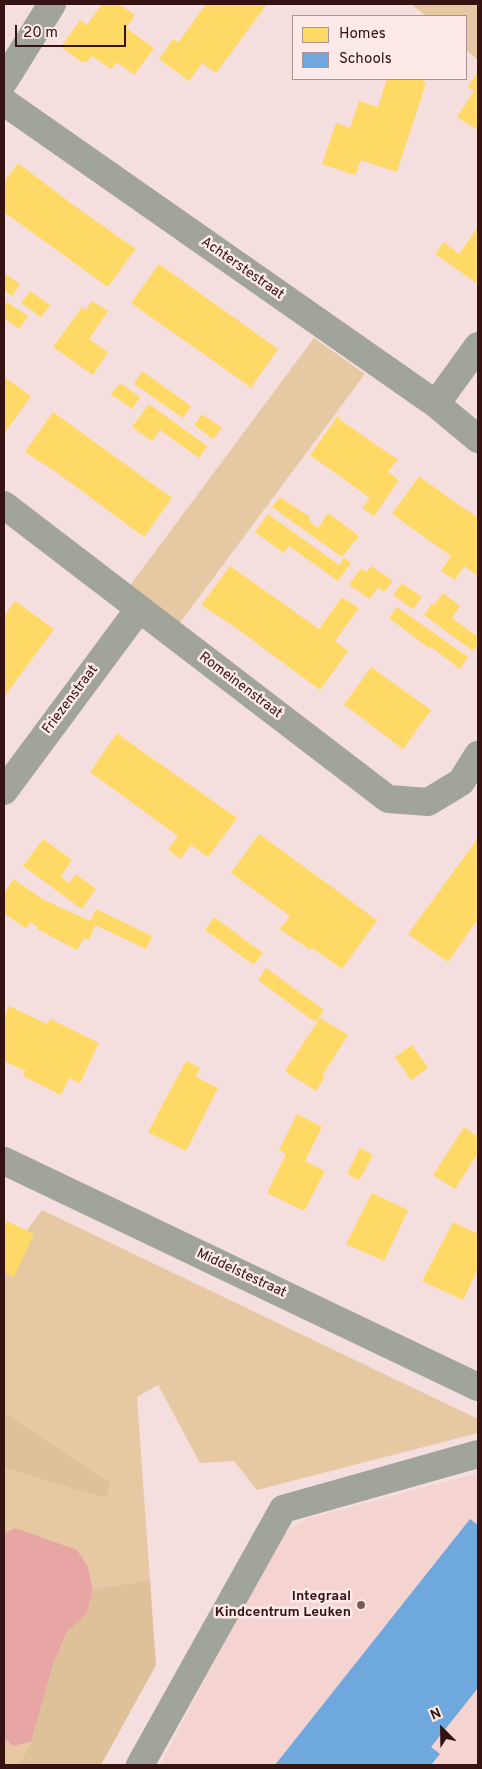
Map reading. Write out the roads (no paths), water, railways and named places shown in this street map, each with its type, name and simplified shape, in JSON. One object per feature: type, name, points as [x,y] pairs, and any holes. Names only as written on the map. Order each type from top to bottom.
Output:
[{"type":"street","points":[[4,81],[52,4]]},
{"type":"street","name":"Achterstestraat","points":[[4,102],[436,404],[478,438]]},
{"type":"street","points":[[436,404],[478,346]]},
{"type":"street","name":"Romeinenstraat","points":[[4,505],[388,799],[428,802],[461,782],[478,755]]},
{"type":"street","name":"Friezenstraat","points":[[4,791],[139,609]]},
{"type":"street","name":"Middelstestraat","points":[[4,1161],[478,1387]]},
{"type":"street","points":[[140,1765],[283,1509],[478,1454]]},
{"type":"place","name":"Integraal Kindcentrum Leuken","points":[[361,1605]]}]
